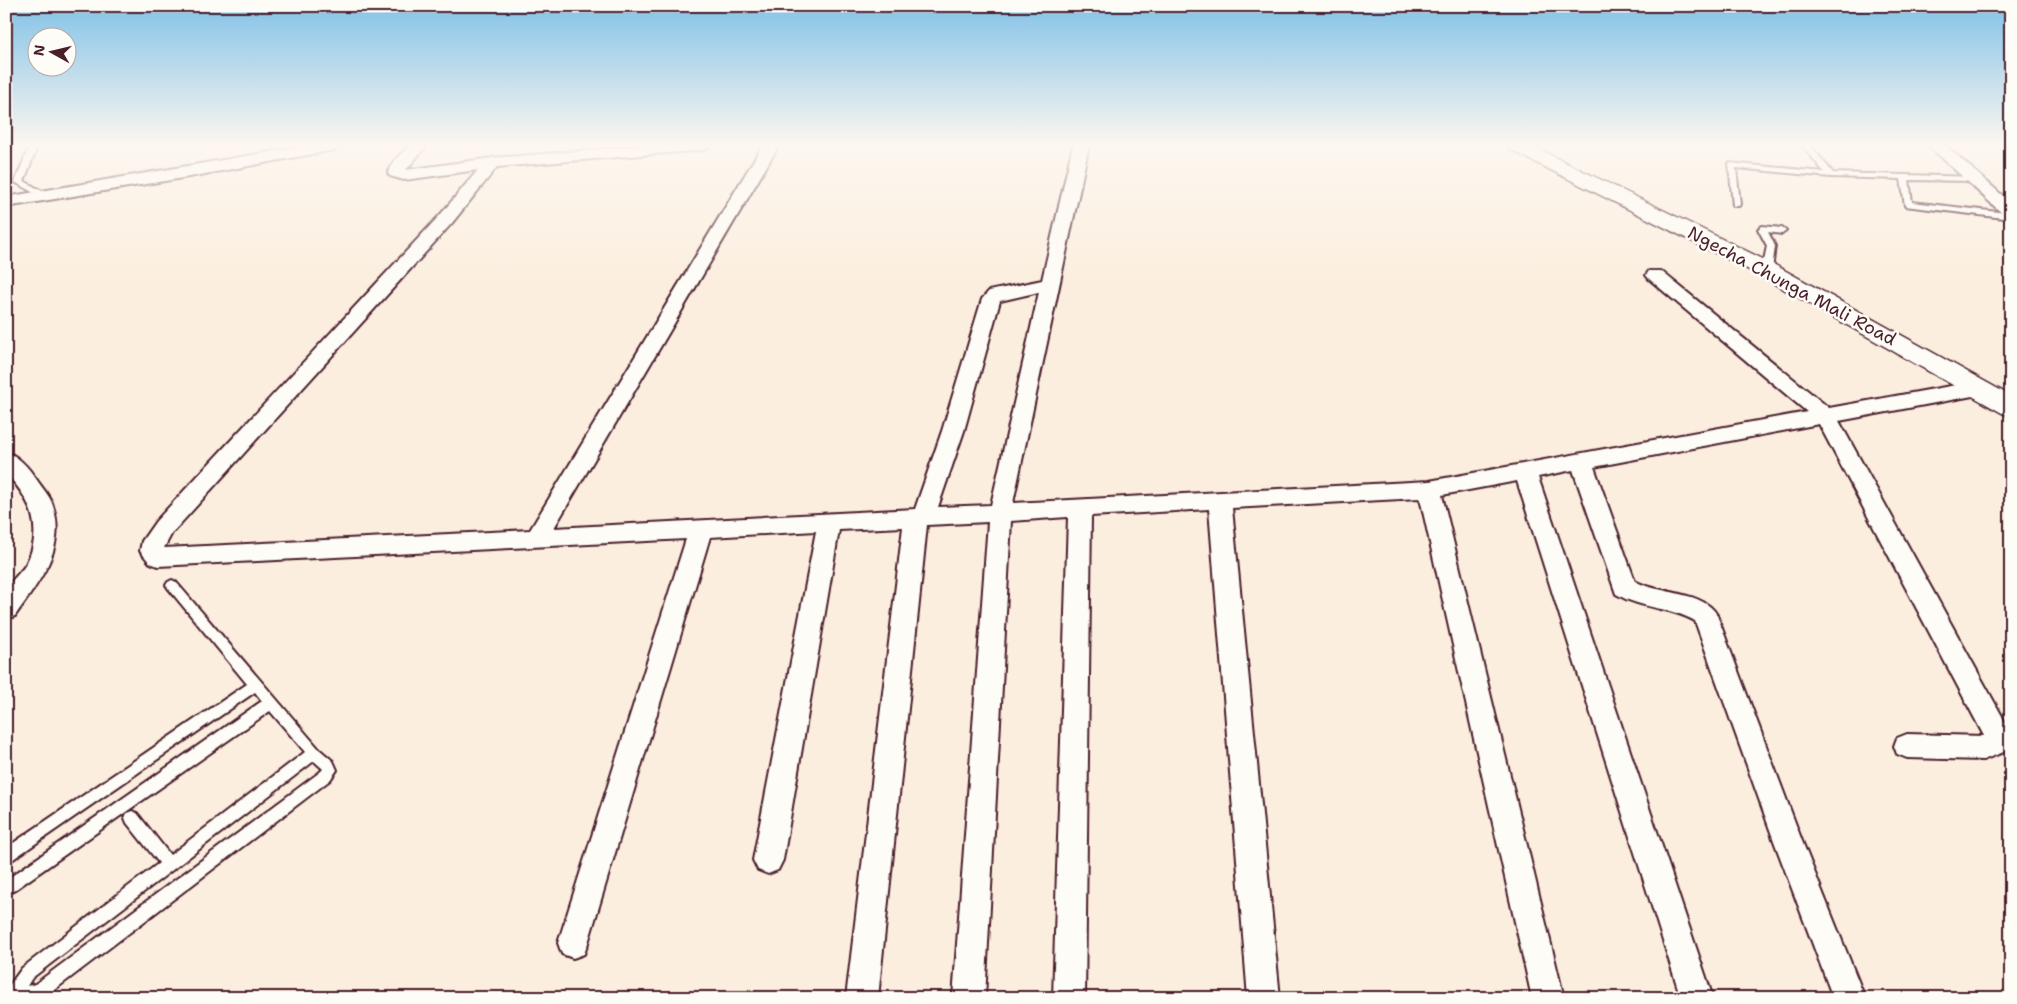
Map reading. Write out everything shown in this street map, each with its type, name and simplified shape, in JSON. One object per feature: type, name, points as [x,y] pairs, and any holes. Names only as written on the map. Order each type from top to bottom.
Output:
[{"type":"main road","name":"Ngecha Chunga Mali Road","points":[[1610,192],[1767,270],[2011,407]]},
{"type":"street","points":[[6,202],[64,192]]},
{"type":"street","points":[[468,192],[164,527],[154,541],[152,552],[158,557],[176,557],[536,539],[1428,489],[1978,388]]},
{"type":"street","points":[[536,539],[743,192]]},
{"type":"street","points":[[969,998],[1000,513],[1071,192]]},
{"type":"street","points":[[1989,192],[2011,212]]},
{"type":"street","points":[[1656,275],[1826,417],[1993,724],[1998,738],[1994,744],[1983,748],[1907,746]]},
{"type":"street","points":[[862,998],[920,516],[953,431],[991,299],[996,295],[1050,284]]},
{"type":"street","points":[[6,460],[24,478],[42,505],[46,536],[37,566],[6,609]]},
{"type":"street","points":[[1581,462],[1624,587],[1645,599],[1686,605],[1705,615],[1788,841],[1849,998]]},
{"type":"street","points":[[1525,472],[1697,998]]},
{"type":"street","points":[[1428,489],[1548,998]]},
{"type":"street","points":[[1220,501],[1264,998]]},
{"type":"street","points":[[1069,998],[1080,508]]},
{"type":"street","points":[[768,860],[829,523]]},
{"type":"street","points":[[573,943],[702,529]]},
{"type":"lane","points":[[1735,192],[1736,204]]},
{"type":"lane","points":[[1907,192],[1908,204],[2006,216],[2011,220]]},
{"type":"lane","points":[[1767,270],[1771,246],[1762,229],[1782,231]]},
{"type":"lane","points":[[10,998],[39,991],[325,776],[330,770],[328,765],[314,754],[258,684],[172,585]]},
{"type":"lane","points":[[6,858],[258,684]]},
{"type":"lane","points":[[6,889],[272,702]]},
{"type":"lane","points":[[10,998],[27,973],[314,754]]},
{"type":"lane","points":[[132,818],[168,865]]},
{"type":"lane","points":[[6,993],[10,998]]}]
